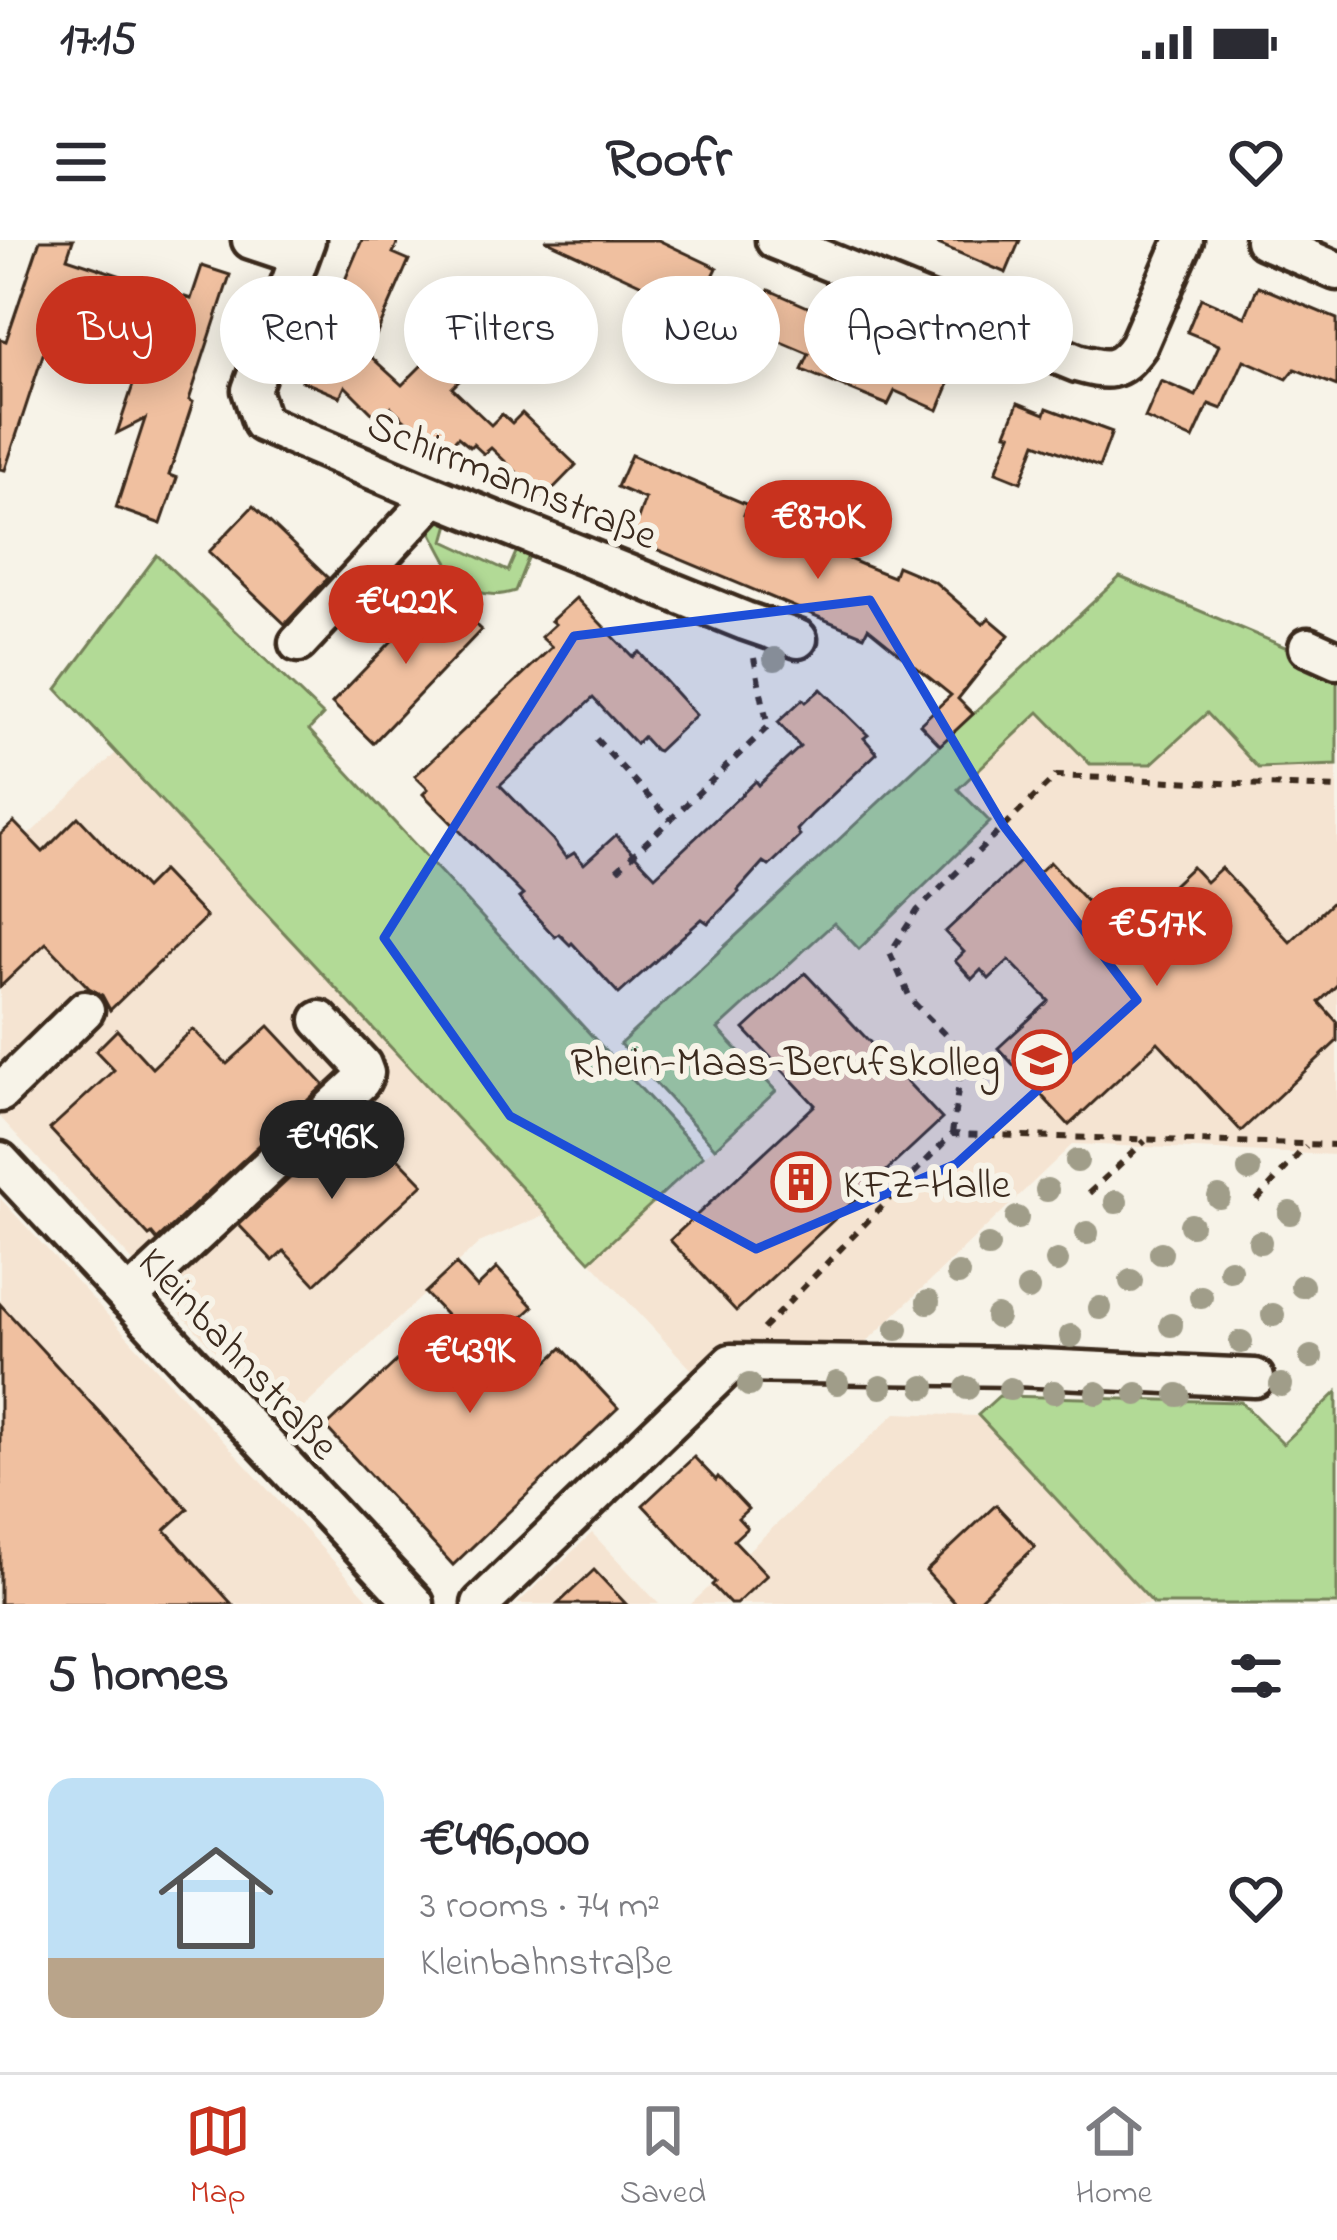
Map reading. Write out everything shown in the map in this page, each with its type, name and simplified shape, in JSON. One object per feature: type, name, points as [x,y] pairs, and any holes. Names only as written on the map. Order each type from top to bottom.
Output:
[{"type":"street","points":[[251,240],[303,248]]},
{"type":"street","points":[[776,240],[1101,369],[1117,368],[1138,346],[1184,240]]},
{"type":"street","points":[[1264,240],[1337,271]]},
{"type":"street","name":"Schirrmannstraße","points":[[303,248],[251,390],[262,423],[799,639]]},
{"type":"street","points":[[298,644],[425,507]]},
{"type":"street","points":[[0,1093],[85,1010]]},
{"type":"street","points":[[128,1298],[361,1081],[362,1065],[320,1020]]},
{"type":"street","name":"Kleinbahnstraße","points":[[0,1161],[415,1604]]},
{"type":"street","points":[[481,1604],[731,1363],[1017,1367],[1256,1378]]},
{"type":"path","points":[[616,870],[768,727],[764,704]]},
{"type":"path","points":[[596,739],[670,820]]},
{"type":"path","points":[[731,1363],[952,1134],[963,1052],[911,1000],[890,953],[917,911],[1056,776],[1337,788]]},
{"type":"path","points":[[952,1134],[1337,1145]]},
{"type":"path","points":[[1089,1193],[1145,1141]]},
{"type":"path","points":[[1257,1200],[1306,1146]]},
{"type":"highlighted area","points":[[870,600],[1003,825],[1137,1000],[956,1164],[756,1249],[510,1116],[384,938],[574,636]]},
{"type":"shaded area","name":"Rhein-Maas-Berufskolleg","points":[[1040,711],[1151,764],[1207,713],[1258,768],[1337,765],[1337,1155],[1073,1144],[861,1347],[714,1351],[693,1371],[590,1261],[775,1091],[717,1030],[835,923],[860,948],[990,823],[958,789]]},
{"type":"shaded area","points":[[117,752],[547,1214],[479,1243],[284,1426],[0,1117],[0,862]]},
{"type":"shaded area","points":[[0,1198],[373,1604],[0,1604]]},
{"type":"shaded area","points":[[896,1413],[978,1416],[1154,1604],[691,1604]]},
{"type":"shaded area","points":[[592,1533],[659,1604],[517,1604]]},
{"type":"green space","points":[[436,514],[450,520],[444,541],[508,571],[518,548],[530,553],[515,591],[484,594],[462,581],[431,531]]},
{"type":"green space","points":[[157,555],[323,715],[309,730],[703,1156],[590,1261],[57,689]]},
{"type":"green space","points":[[1120,577],[1337,669],[1337,765],[1258,768],[1207,713],[1151,764],[1090,764],[1039,712],[958,789],[990,822],[859,949],[834,923],[718,1029],[776,1091],[715,1148],[620,1044]]},
{"type":"green space","points":[[1337,1392],[1337,1604],[1154,1604],[978,1415],[999,1396],[1241,1402],[1283,1444]]},
{"type":"building","points":[[40,240],[73,240],[67,258],[121,276],[36,276],[36,376],[5,470],[0,469],[0,339],[6,341]]},
{"type":"building","points":[[362,240],[399,240],[393,253],[409,260],[380,326],[380,276],[347,276]]},
{"type":"building","points":[[545,240],[658,240],[717,268],[713,276],[622,276]]},
{"type":"building","points":[[929,240],[1020,240],[1006,273]]},
{"type":"building","points":[[202,266],[230,275],[220,276],[220,305],[196,379],[196,284]]},
{"type":"building","points":[[1258,286],[1337,319],[1337,386],[1295,369],[1287,379],[1244,360],[1222,409],[1209,404],[1193,439],[1145,418],[1161,381],[1196,396],[1219,345],[1187,332],[1201,298],[1245,317]]},
{"type":"building","points":[[780,295],[804,305],[804,352],[780,342]]},
{"type":"building","points":[[380,365],[402,385],[456,384],[452,388],[491,425],[502,414],[512,423],[522,413],[576,465],[544,498],[491,448],[484,454],[458,437],[441,454],[391,407],[379,420],[345,386],[340,397],[309,384],[380,384]]},
{"type":"building","points":[[133,384],[194,384],[189,400],[193,402],[169,475],[177,478],[161,524],[116,508],[145,419],[117,433]]},
{"type":"building","points":[[836,384],[949,384],[938,410],[895,391],[888,405]]},
{"type":"building","points":[[1018,403],[1045,414],[1047,408],[1112,432],[1099,467],[1036,443],[1021,482],[996,472]]},
{"type":"building","points":[[631,455],[748,505],[744,515],[774,528],[804,540],[809,529],[838,542],[833,552],[863,565],[893,577],[897,566],[935,582],[983,624],[989,618],[1009,635],[958,699],[973,714],[940,745],[920,724],[951,695],[868,628],[864,636],[634,540],[645,499],[617,487]]},
{"type":"building","points":[[253,506],[328,578],[285,624],[209,552]]},
{"type":"building","points":[[440,591],[481,630],[373,743],[332,703]]},
{"type":"building","points":[[576,598],[633,657],[639,652],[696,715],[658,751],[643,737],[636,744],[593,698],[500,785],[566,858],[574,853],[584,864],[616,835],[655,876],[756,781],[759,785],[800,747],[778,722],[821,689],[868,735],[864,738],[877,753],[811,815],[797,830],[800,836],[769,866],[763,862],[708,923],[702,919],[619,994],[572,943],[559,934],[555,937],[519,898],[523,895],[423,794],[428,789],[415,776],[552,647],[541,637]]},
{"type":"building","points":[[78,817],[145,888],[162,871],[206,917],[110,1010],[102,995],[89,988],[46,943],[0,987],[0,835],[14,822],[43,852]]},
{"type":"building","points":[[1021,861],[1035,876],[1050,862],[1119,936],[1192,867],[1206,882],[1221,868],[1290,942],[1337,898],[1337,985],[1319,1002],[1337,1022],[1337,1041],[1241,1131],[1158,1042],[1069,1125],[998,1048],[1049,1001],[1009,960],[989,979],[981,970],[972,979],[955,961],[964,952],[945,932]]},
{"type":"building","name":"KFZ-Halle","points":[[805,973],[942,1119],[736,1311],[670,1240],[815,1105],[744,1029]]},
{"type":"building","points":[[269,1026],[324,1085],[157,1240],[50,1129],[114,1070],[96,1051],[117,1030],[152,1068],[193,1029],[227,1064]]},
{"type":"building","points":[[355,1118],[423,1184],[315,1284],[284,1251],[273,1261],[239,1225]]},
{"type":"building","points":[[456,1264],[477,1287],[497,1268],[533,1307],[508,1330],[542,1367],[562,1348],[618,1408],[453,1565],[326,1427],[446,1315],[425,1293]]},
{"type":"building","points":[[0,1304],[188,1509],[165,1530],[232,1604],[0,1604]]},
{"type":"building","points":[[694,1457],[748,1509],[738,1518],[747,1528],[734,1540],[767,1575],[736,1604],[730,1604],[712,1585],[715,1582],[643,1505]]},
{"type":"building","points":[[996,1505],[1035,1547],[974,1604],[956,1604],[926,1571]]},
{"type":"building","points":[[594,1570],[626,1604],[558,1604]]},
{"type":"place","name":"Rhein-Maas-Berufskolleg","points":[[1042,1060]]},
{"type":"place","name":"KFZ-Halle","points":[[801,1182]]}]
